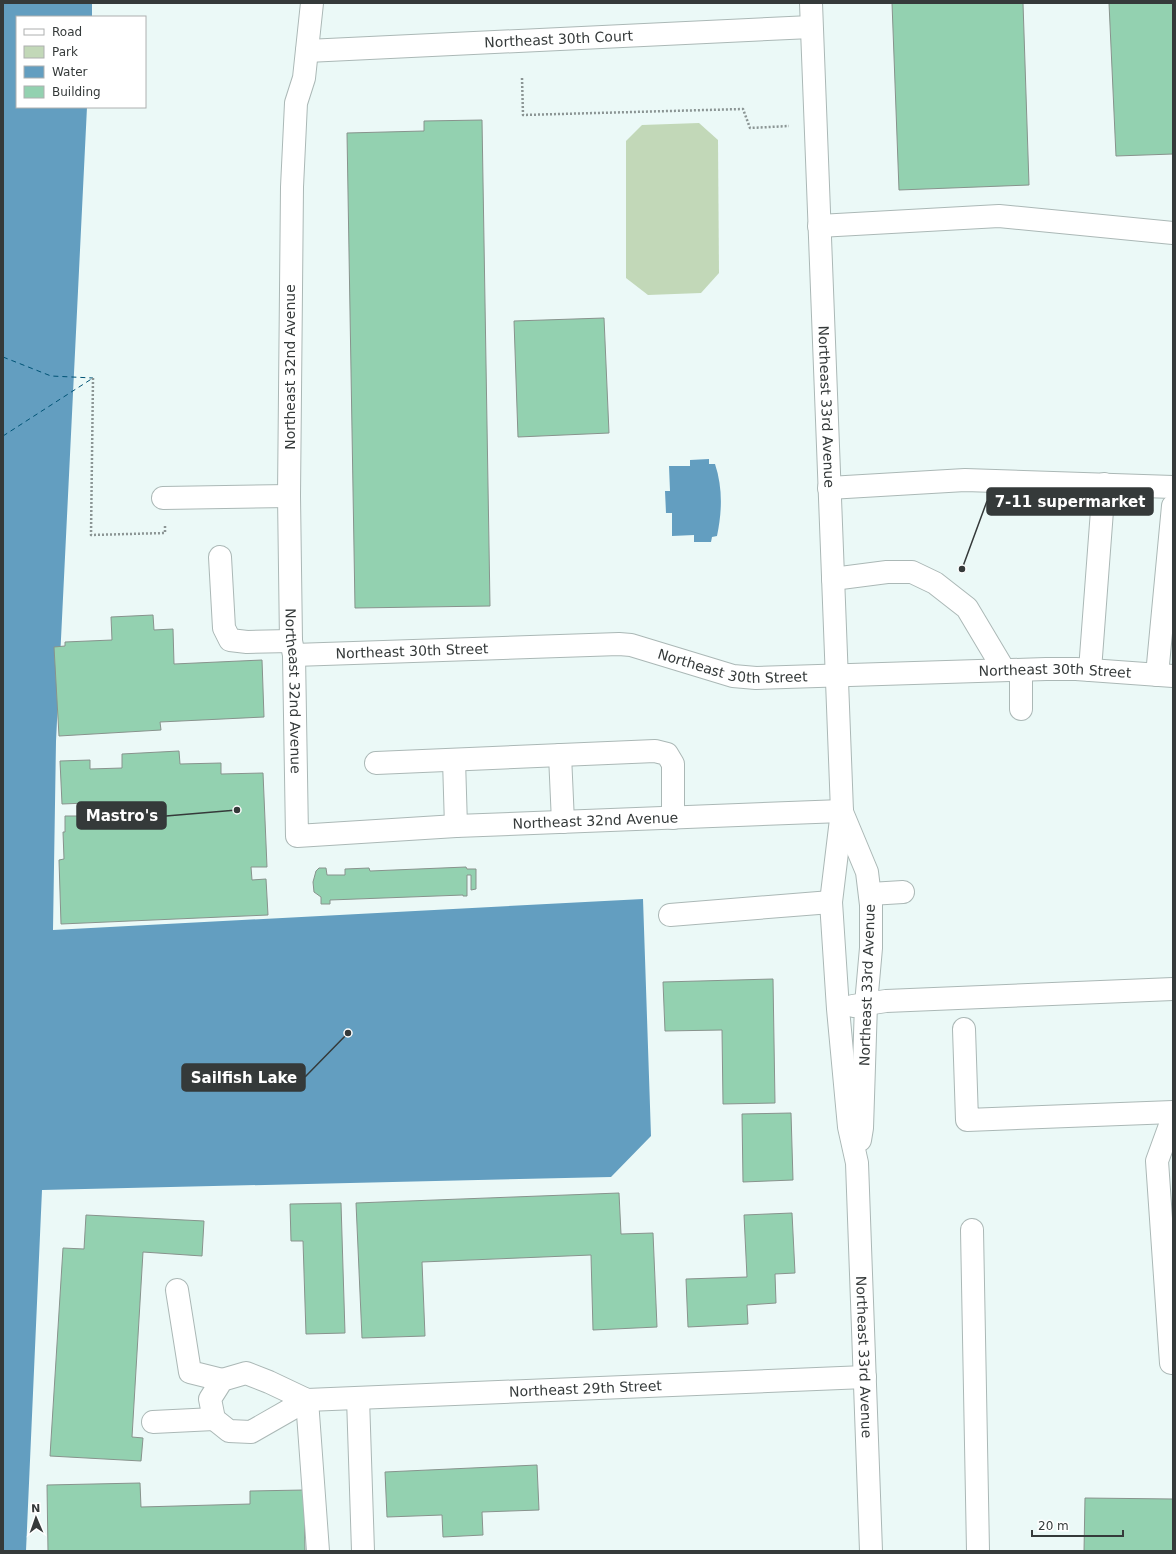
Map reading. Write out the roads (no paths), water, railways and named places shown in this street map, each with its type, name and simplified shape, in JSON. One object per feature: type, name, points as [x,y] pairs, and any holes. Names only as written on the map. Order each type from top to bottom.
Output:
[{"type":"street","name":"Northeast 32nd Avenue","points":[[312,3],[304,78],[296,103],[292,187],[289,496],[297,836],[456,826],[842,811]]},
{"type":"street","name":"Northeast 33rd Avenue","points":[[811,3],[842,811],[831,902],[838,1009],[849,1127],[857,1163]]},
{"type":"street","name":"Northeast 30th Court","points":[[307,51],[811,27]]},
{"type":"street","points":[[819,226],[999,216],[1173,233]]},
{"type":"street","points":[[830,488],[966,480],[1173,487]]},
{"type":"street","points":[[1090,670],[1104,484]]},
{"type":"street","points":[[163,498],[289,496]]},
{"type":"street","points":[[1165,676],[1173,506]]},
{"type":"street","name":"Northeast 30th Street","points":[[220,557],[224,628],[230,640],[293,648],[619,644],[630,645],[733,676],[756,678],[1013,670],[1090,670],[1165,676]]},
{"type":"street","points":[[833,579],[887,572],[912,572],[935,583],[967,608],[1013,670],[1021,709]]},
{"type":"street","points":[[376,763],[655,751],[667,754],[673,764],[673,818]]},
{"type":"street","points":[[560,755],[563,822]]},
{"type":"street","points":[[454,760],[456,826]]},
{"type":"street","name":"Northeast 33rd Avenue","points":[[842,811],[867,872],[870,894],[871,948],[866,1004],[862,1128],[857,1163],[871,1551]]},
{"type":"street","points":[[870,894],[904,892]]},
{"type":"street","points":[[670,915],[831,902]]},
{"type":"street","points":[[838,1009],[894,1000],[1173,989]]},
{"type":"street","points":[[964,1029],[967,1120],[1173,1112]]},
{"type":"street","points":[[1170,1363],[1157,1161],[1173,1116]]},
{"type":"street","points":[[972,1230],[978,1551]]},
{"type":"street","points":[[177,1290],[190,1372],[222,1380],[246,1373],[307,1400]]},
{"type":"street","name":"Northeast 29th Street","points":[[307,1400],[865,1377]]},
{"type":"street","points":[[222,1380],[210,1399],[214,1419],[229,1431],[251,1432],[307,1400]]},
{"type":"street","points":[[358,1398],[363,1551]]},
{"type":"street","points":[[307,1400],[318,1551]]},
{"type":"street","points":[[153,1422],[214,1419]]},
{"type":"water","points":[[3,3],[92,3],[92,16],[16,16],[16,108],[87,108],[56,741],[53,930],[643,899],[651,1136],[611,1177],[42,1190],[26,1551],[3,1551]]},
{"type":"water","points":[[709,459],[709,464],[715,464],[718,473],[721,500],[717,536],[712,537],[711,542],[694,542],[694,535],[672,536],[672,513],[666,513],[665,491],[670,491],[669,466],[690,466],[690,460]]},
{"type":"place","name":"7-11 supermarket","points":[[962,569]]},
{"type":"place","name":"Mastro's","points":[[237,810]]},
{"type":"place","name":"Sailfish Lake","points":[[348,1033]]}]
